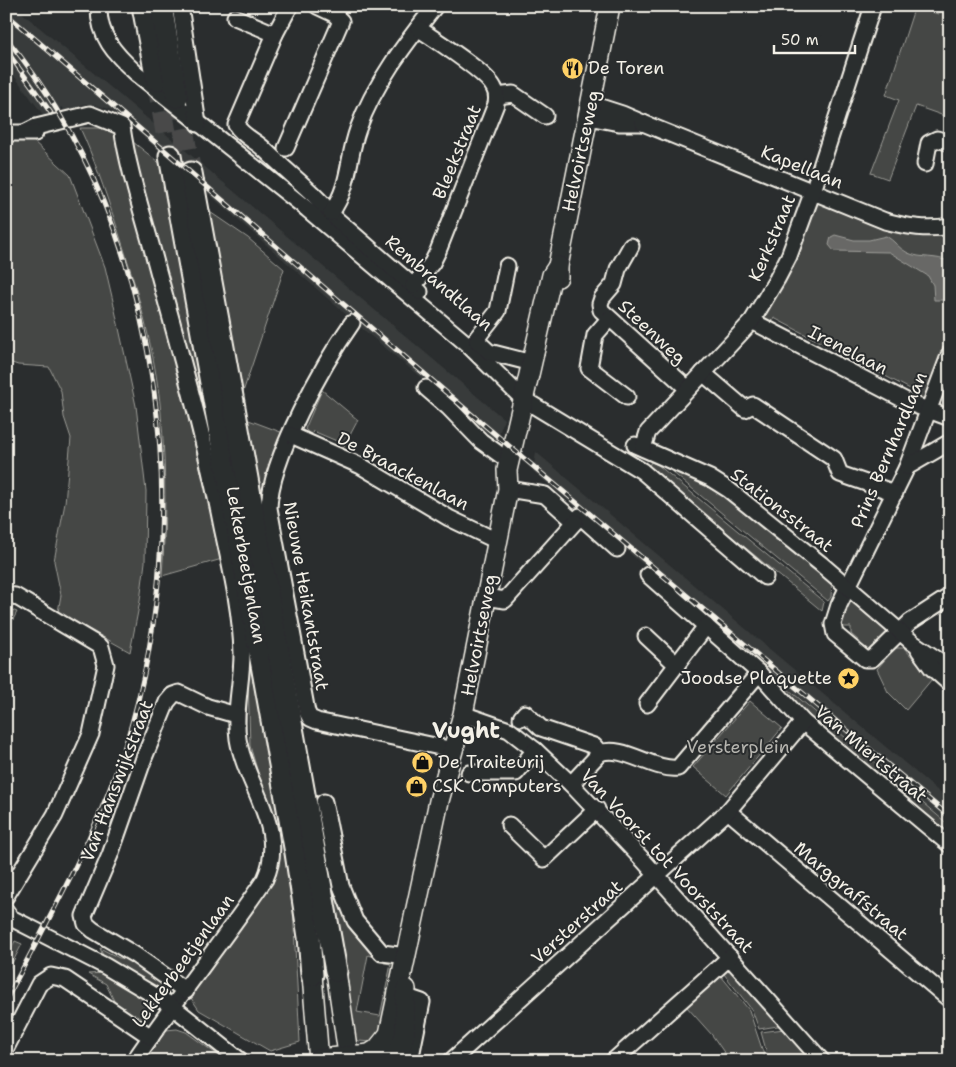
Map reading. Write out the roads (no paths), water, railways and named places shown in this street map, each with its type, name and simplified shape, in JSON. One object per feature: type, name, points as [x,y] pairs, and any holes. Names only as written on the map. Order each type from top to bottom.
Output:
[{"type":"highway","points":[[143,6],[157,80]]},
{"type":"highway","points":[[160,6],[177,97]]},
{"type":"highway","points":[[170,156],[296,853],[309,937],[312,975]]},
{"type":"highway","points":[[191,173],[256,537],[282,661],[336,971]]},
{"type":"main road","name":"Helvoirtseweg","points":[[315,1060],[349,1058],[369,1054],[385,1042],[401,994],[407,956],[440,801],[491,597],[497,541],[508,489],[508,470],[555,292],[558,266],[610,6]]},
{"type":"main road","name":"Helvoirtseweg","points":[[508,489],[517,470],[532,363],[552,275],[558,266]]},
{"type":"main road","points":[[336,971],[349,1058]]},
{"type":"main road","points":[[312,975],[315,1060]]},
{"type":"main road","name":"Helvoirtseweg","points":[[390,1061],[398,1051],[406,1035],[401,994]]},
{"type":"street","points":[[99,6],[98,21],[103,34],[121,60],[198,124],[306,209],[467,344],[527,402],[642,471],[765,577]]},
{"type":"street","points":[[180,6],[198,124]]},
{"type":"street","points":[[235,17],[275,34],[290,6]]},
{"type":"street","points":[[286,148],[341,21],[334,14],[317,6]]},
{"type":"street","points":[[331,213],[340,200],[347,184],[357,132],[364,113],[386,74],[435,6]]},
{"type":"street","name":"Kerkstraat","points":[[638,446],[648,432],[752,321],[789,256],[813,191],[873,6]]},
{"type":"street","name":"Bleekstraat","points":[[413,286],[432,263],[438,251],[496,104],[497,96],[494,88],[483,76],[418,28]]},
{"type":"street","name":"Rembrandtlaan","points":[[275,34],[236,125],[240,131],[266,151],[328,206],[331,213],[489,352],[532,363]]},
{"type":"street","points":[[497,96],[513,94],[545,116]]},
{"type":"street","name":"Kapellaan","points":[[590,111],[619,123],[643,123],[899,225],[932,229],[950,226]]},
{"type":"street","name":"Lekkerbeetjenlaan","points":[[6,133],[26,132],[77,116],[90,114],[122,127],[214,486],[233,582],[242,650],[236,714],[241,752],[271,830],[273,855],[264,879],[186,991],[172,1006],[134,1061]]},
{"type":"street","points":[[925,164],[929,144],[937,139],[950,143]]},
{"type":"street","name":"Steenweg","points":[[631,246],[618,269],[614,284],[602,298],[600,304],[602,312],[688,390]]},
{"type":"street","points":[[476,339],[498,310],[507,266]]},
{"type":"street","points":[[609,319],[595,335],[589,368],[627,397]]},
{"type":"street","name":"Irenelaan","points":[[752,321],[912,404],[950,418]]},
{"type":"street","name":"Nieuwe Heikantstraat","points":[[352,323],[316,382],[291,435],[273,482],[269,508],[307,712],[310,718],[317,721],[454,750]]},
{"type":"street","name":"Prins Bernhardlaan","points":[[848,588],[907,467],[950,353]]},
{"type":"street","points":[[703,372],[745,409],[753,405],[834,460],[840,474],[895,492]]},
{"type":"street","points":[[426,388],[448,406],[481,441],[510,462]]},
{"type":"street","name":"De Braackenlaan","points":[[291,435],[361,466],[449,518],[497,541]]},
{"type":"street","points":[[907,467],[950,442]]},
{"type":"street","name":"Stationsstraat","points":[[638,446],[710,478],[729,490],[822,564],[913,643],[950,668]]},
{"type":"street","points":[[508,489],[545,495],[575,522]]},
{"type":"street","points":[[491,597],[505,600],[580,516],[618,549]]},
{"type":"street","name":"Van Miertstraat","points":[[648,575],[759,673],[803,722],[950,845]]},
{"type":"street","points":[[848,588],[839,605],[833,628],[835,634],[865,659],[872,659],[910,622],[950,596]]},
{"type":"street","points":[[6,594],[15,596],[101,647],[106,665],[92,734],[56,815],[6,896]]},
{"type":"street","points":[[647,704],[706,626]]},
{"type":"street","points":[[646,636],[677,666]]},
{"type":"street","name":"Stationsstraat","points":[[913,643],[932,668],[950,684]]},
{"type":"street","points":[[571,784],[600,753],[614,752],[670,769],[678,768],[759,673]]},
{"type":"street","name":"Van Hanswijkstraat","points":[[186,991],[135,955],[93,930],[86,924],[84,916],[110,855],[144,758],[167,702],[173,694],[179,693],[208,706],[236,714]]},
{"type":"street","points":[[521,718],[525,713],[541,728],[594,746],[600,753]]},
{"type":"street","name":"Van Voorst tot Voorststraat","points":[[463,714],[509,730],[535,750],[597,809],[822,1061]]},
{"type":"street","points":[[728,810],[803,722]]},
{"type":"street","points":[[469,773],[516,773],[535,750]]},
{"type":"street","points":[[324,802],[341,886],[354,921],[381,956],[407,956]]},
{"type":"street","points":[[509,825],[544,859],[597,809]]},
{"type":"street","name":"Versterstraat","points":[[451,1061],[728,810]]},
{"type":"street","name":"Marggraffstraat","points":[[728,810],[950,1000]]},
{"type":"street","points":[[6,911],[11,918],[105,966],[172,1006],[242,1061]]},
{"type":"street","points":[[613,1061],[730,957]]},
{"type":"street","points":[[6,1048],[39,984],[51,976],[65,979],[151,1037]]},
{"type":"street","points":[[401,994],[422,1002],[410,1061]]},
{"type":"tunnel","points":[[157,80],[170,156]]},
{"type":"tunnel","points":[[177,97],[191,173]]},
{"type":"railway","points":[[6,14],[470,413],[950,817]]},
{"type":"railway","points":[[6,38],[60,116],[103,201],[134,292],[154,388],[161,484],[158,581],[144,676],[118,767],[94,827],[6,1000]]},
{"type":"railway","points":[[6,50],[51,113]]},
{"type":"place","name":"De Toren","points":[[572,68]]},
{"type":"place","name":"Joodse Plaquette","points":[[848,678]]},
{"type":"place","name":"De Traiteurij","points":[[422,762]]},
{"type":"place","name":"CSK Computers","points":[[416,786]]},
{"type":"district","name":"Vught","points":[[466,730]]},
{"type":"park label","name":"Versterplein","points":[[738,747]]}]
